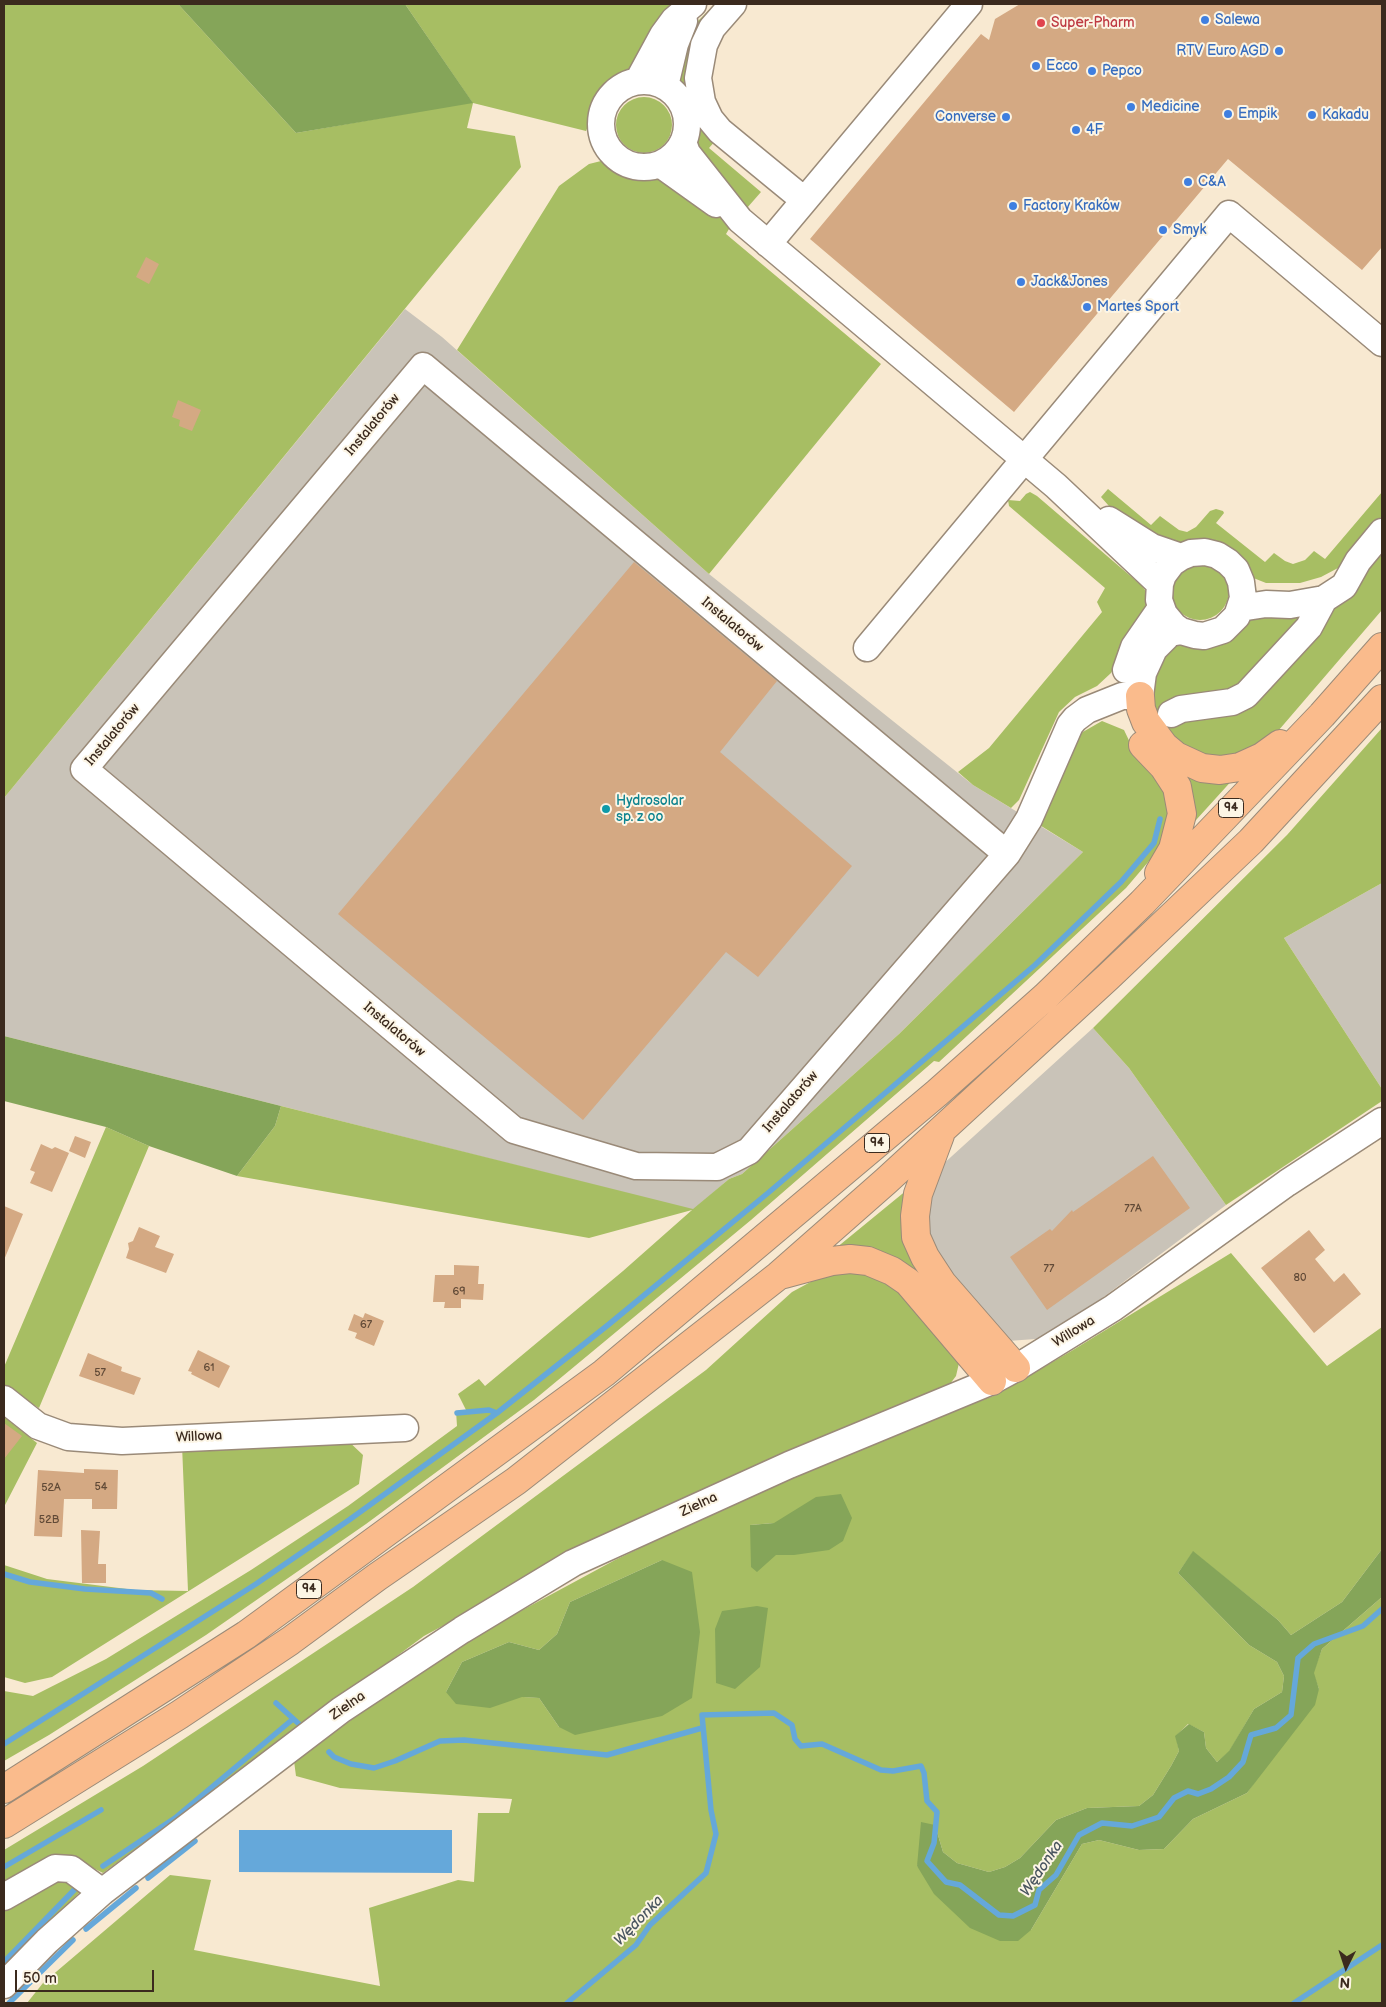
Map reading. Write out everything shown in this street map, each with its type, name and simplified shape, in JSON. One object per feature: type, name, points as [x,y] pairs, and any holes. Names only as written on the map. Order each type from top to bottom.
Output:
[{"type":"highway","name":"94","points":[[4,1789],[246,1635],[604,1373],[937,1093],[1045,997],[1142,903],[1322,715],[1382,647]]},
{"type":"highway","points":[[1131,696],[1141,709],[1146,722],[1164,746],[1176,756],[1202,768],[1220,770],[1240,767],[1262,757],[1322,715]]},
{"type":"highway","points":[[1131,696],[1126,715],[1133,730],[1146,749],[1164,767],[1177,787],[1182,814],[1173,849],[1142,903]]},
{"type":"highway","name":"94","points":[[4,1824],[170,1720],[290,1640],[516,1480],[778,1276],[941,1131],[1108,977],[1250,841],[1382,699]]},
{"type":"highway","points":[[941,1131],[918,1194],[915,1216],[916,1236],[925,1257],[942,1283],[1016,1368]]},
{"type":"highway","points":[[778,1276],[832,1261],[850,1259],[868,1261],[892,1271],[908,1282],[992,1381]]},
{"type":"street","points":[[733,4],[712,28],[704,45],[698,78],[702,102],[710,119],[720,131],[804,200]]},
{"type":"street","points":[[768,244],[969,4]]},
{"type":"street","points":[[638,81],[663,34],[674,20],[691,6]]},
{"type":"street","points":[[665,86],[675,44],[691,6]]},
{"type":"street","points":[[638,81],[652,81],[665,86],[683,104],[687,117],[687,130],[683,142],[673,155],[660,164],[647,167],[634,165],[622,160],[612,152],[605,142],[601,130],[602,116],[606,103],[614,92],[625,85],[638,81]]},
{"type":"street","points":[[683,142],[687,153],[715,187],[734,215]]},
{"type":"street","points":[[660,164],[706,198],[734,215],[1056,486],[1160,596],[1174,626],[1181,631],[1195,635],[1213,634],[1230,624],[1240,608],[1243,598],[1241,582],[1236,570],[1217,555],[1205,552],[1191,553],[1180,557],[1172,563],[1163,576],[1160,596],[1132,652],[1124,677],[1131,696]]},
{"type":"street","points":[[867,648],[1229,214],[1382,343]]},
{"type":"street","name":"Instalatorów","points":[[1007,854],[423,366],[84,769],[514,1130],[636,1166],[717,1168],[749,1151],[1007,854],[1029,819],[1070,725],[1081,713],[1087,710],[1131,696]]},
{"type":"street","points":[[1056,486],[1152,547],[1180,557]]},
{"type":"street","points":[[1240,608],[1266,604],[1290,605],[1324,599],[1344,586],[1358,561],[1382,532]]},
{"type":"street","points":[[1241,582],[1251,586],[1290,590],[1308,587],[1328,580],[1358,561]]},
{"type":"street","points":[[1171,714],[1181,709],[1232,702],[1246,695],[1308,627],[1324,599]]},
{"type":"street","points":[[1131,696],[1154,650],[1170,633],[1181,631]]},
{"type":"street","name":"Willowa","points":[[734,1489],[992,1381],[1016,1368],[1113,1308],[1272,1194],[1382,1121]]},
{"type":"street","name":"Willowa","points":[[4,1400],[38,1426],[68,1438],[122,1441],[405,1428]]},
{"type":"street","name":"Zielna","points":[[4,1985],[47,1941],[102,1892],[341,1710],[462,1630],[573,1563],[734,1489]]},
{"type":"street","points":[[4,1897],[55,1868],[71,1869],[102,1892]]},
{"type":"shaded area","points":[[405,309],[442,337],[709,574],[973,785],[1083,852],[899,1034],[742,1174],[729,1179],[693,1210],[4,1036],[4,798]]},
{"type":"shaded area","points":[[1382,883],[1382,1089],[1284,938]]},
{"type":"shaded area","points":[[1093,1028],[1129,1068],[1226,1205],[1049,1338],[1008,1341],[985,1322],[923,1236],[924,1197],[941,1166]]},
{"type":"green space","points":[[4,4],[178,4],[296,133],[472,102],[405,4],[680,4],[629,76],[610,86],[602,95],[586,131],[473,103],[467,128],[515,136],[521,167],[4,798]]},
{"type":"green space","points":[[178,4],[405,4],[473,103],[296,133]]},
{"type":"green space","points":[[715,4],[723,4],[703,28],[716,140],[709,148],[761,192],[747,208],[699,162],[693,137],[695,122],[692,107],[678,84],[692,27]]},
{"type":"green space","points":[[644,97],[655,99],[664,105],[670,114],[672,125],[670,136],[664,145],[655,151],[644,153],[633,151],[624,145],[618,136],[616,125],[618,114],[624,105],[633,99]]},
{"type":"green space","points":[[601,161],[610,162],[623,170],[634,173],[653,174],[702,203],[729,225],[726,234],[881,364],[709,574],[457,350],[559,186],[589,164]]},
{"type":"green space","points":[[1108,489],[1151,525],[1160,516],[1179,530],[1187,532],[1196,527],[1210,511],[1216,509],[1223,511],[1224,513],[1216,523],[1265,562],[1274,553],[1293,564],[1305,560],[1314,551],[1325,559],[1382,492],[1382,516],[1338,568],[1321,577],[1300,583],[1266,583],[1173,546],[1116,514],[1101,497]]},
{"type":"green space","points":[[1030,492],[1141,585],[1145,590],[1146,604],[1144,612],[1111,673],[1097,686],[1075,697],[1059,712],[1019,800],[1011,808],[973,785],[958,772],[989,748],[1102,612],[1097,602],[1105,588],[1009,506],[1008,500],[1020,501]]},
{"type":"green space","points":[[1382,551],[1382,610],[1260,752],[1224,762],[1187,753],[1167,729],[1179,718],[1248,705]]},
{"type":"green space","points":[[1200,562],[1211,564],[1224,575],[1229,591],[1227,602],[1216,615],[1200,620],[1189,618],[1176,607],[1171,591],[1173,580],[1184,567]]},
{"type":"green space","points":[[1260,611],[1293,611],[1306,620],[1247,687],[1162,711],[1152,709],[1148,692],[1165,648]]},
{"type":"green space","points":[[1102,721],[1124,730],[1135,753],[1155,773],[1166,791],[1169,812],[1165,834],[1155,854],[1126,888],[939,1062],[934,1061],[751,1220],[534,1400],[366,1524],[206,1635],[49,1735],[4,1761],[4,1691],[33,1696],[106,1659],[251,1570],[348,1506],[457,1426],[456,1411],[466,1410],[458,1394],[479,1379],[485,1386],[623,1271],[692,1210],[589,1238],[237,1176],[275,1126],[281,1106],[693,1209],[729,1179],[742,1174],[899,1034],[1083,852],[1038,824],[1081,733]]},
{"type":"green space","points":[[1382,728],[1382,883],[1284,938],[1382,1089],[1382,1101],[1226,1205],[1129,1068],[1093,1028],[1287,835]]},
{"type":"green space","points":[[1176,767],[1235,777],[1187,830]]},
{"type":"green space","points":[[4,1036],[281,1106],[275,1126],[237,1176],[149,1146],[106,1127],[4,1101]]},
{"type":"green space","points":[[106,1127],[149,1146],[39,1408],[4,1387],[4,1367]]},
{"type":"green space","points":[[913,1185],[908,1205],[984,1343],[915,1279],[830,1253]]},
{"type":"green space","points":[[1231,1253],[1327,1366],[1382,1327],[1382,1549],[1342,1602],[1291,1635],[1278,1620],[1193,1552],[1178,1573],[1249,1645],[1277,1662],[1284,1676],[1282,1692],[1254,1709],[1229,1752],[1217,1762],[1206,1748],[1204,1732],[1188,1724],[1176,1736],[1179,1751],[1171,1766],[1153,1795],[1139,1806],[1087,1808],[1056,1820],[1020,1858],[1005,1867],[989,1872],[957,1863],[943,1852],[935,1825],[917,1866],[1031,1930],[1082,1844],[1099,1840],[1139,1850],[1164,1849],[1193,1819],[1247,1793],[1319,1689],[1313,1673],[1322,1649],[1382,1597],[1382,2003],[27,2003],[43,1983],[170,1875],[211,1880],[194,1950],[380,1986],[369,1908],[458,1880],[474,1882],[478,1813],[509,1813],[512,1799],[340,1788],[296,1776],[294,1761],[393,1690],[491,1627],[615,1560],[818,1463],[996,1395]],"holes":[[[774,1523],[794,1555],[776,1555],[750,1525]],[[662,1560],[559,1727],[539,1698],[446,1692],[462,1662],[509,1642],[539,1650],[557,1634],[570,1602]]]},
{"type":"green space","points":[[829,1272],[875,1272],[924,1310],[959,1363],[956,1376],[950,1384],[594,1544],[424,1636],[103,1873],[75,1859],[4,1889],[4,1850],[143,1766],[413,1587],[706,1370],[792,1292]]},
{"type":"green space","points":[[4,1417],[37,1443],[4,1507]]},
{"type":"green space","points":[[345,1438],[363,1455],[359,1484],[52,1677],[25,1683],[4,1677],[4,1565],[47,1579],[135,1590],[188,1591],[182,1445]]},
{"type":"green space","points":[[841,1494],[852,1518],[843,1541],[829,1550],[794,1555],[776,1555],[757,1572],[751,1567],[750,1525],[774,1523],[816,1497]]},
{"type":"green space","points":[[1382,1549],[1382,1597],[1322,1649],[1314,1673],[1319,1689],[1315,1705],[1247,1793],[1193,1819],[1164,1849],[1139,1850],[1099,1840],[1082,1844],[1031,1930],[1018,1941],[1000,1941],[970,1928],[934,1894],[917,1866],[921,1822],[935,1825],[943,1852],[957,1863],[989,1872],[1005,1867],[1020,1858],[1056,1820],[1087,1808],[1139,1806],[1153,1795],[1171,1766],[1179,1751],[1175,1736],[1189,1724],[1204,1732],[1206,1748],[1217,1762],[1229,1751],[1254,1709],[1282,1692],[1284,1676],[1277,1662],[1249,1645],[1178,1573],[1193,1551],[1278,1620],[1291,1635],[1342,1602]]},
{"type":"green space","points":[[662,1560],[692,1572],[700,1632],[692,1698],[662,1716],[575,1735],[559,1727],[539,1698],[522,1697],[490,1708],[456,1704],[446,1692],[462,1662],[509,1642],[539,1650],[557,1634],[570,1602]]},
{"type":"green space","points":[[757,1606],[768,1608],[760,1667],[735,1689],[716,1683],[715,1629],[722,1611]]},
{"type":"green space","points":[[57,1876],[84,1888],[4,1969],[4,1906]]},
{"type":"water","points":[[239,1830],[452,1830],[452,1873],[239,1872]]},
{"type":"building","name":"Factory Kraków","points":[[1020,4],[1382,4],[1382,247],[1362,270],[1228,159],[1014,412],[810,239],[981,34],[989,40],[995,19]]},
{"type":"building","points":[[146,257],[159,264],[149,284],[136,277]]},
{"type":"building","points":[[178,400],[201,410],[192,431],[179,426],[180,420],[172,417]]},
{"type":"building","name":"Hydrosolar sp. z oo","points":[[634,562],[777,681],[720,752],[852,866],[758,977],[726,952],[583,1120],[338,914]]},
{"type":"building","points":[[75,1136],[91,1142],[85,1158],[69,1151]]},
{"type":"building","points":[[41,1144],[69,1153],[52,1192],[30,1183],[35,1172],[30,1170]]},
{"type":"building","points":[[1153,1156],[1190,1208],[1047,1310],[1010,1257],[1050,1229],[1052,1231],[1072,1210],[1073,1212]]},
{"type":"building","points":[[4,1206],[23,1214],[4,1260]]},
{"type":"building","points":[[139,1227],[160,1236],[155,1247],[174,1254],[166,1273],[126,1258],[129,1249],[128,1243],[133,1241]]},
{"type":"building","points":[[1309,1230],[1325,1250],[1315,1259],[1334,1282],[1344,1273],[1361,1294],[1314,1333],[1261,1268]]},
{"type":"building","points":[[454,1265],[479,1266],[478,1284],[484,1284],[483,1300],[461,1299],[461,1308],[444,1308],[445,1302],[433,1302],[435,1275],[454,1275]]},
{"type":"building","points":[[365,1313],[384,1321],[374,1346],[355,1338],[357,1333],[348,1330],[354,1314],[363,1318]]},
{"type":"building","points":[[198,1350],[230,1366],[219,1388],[188,1371]]},
{"type":"building","points":[[88,1353],[122,1367],[121,1371],[141,1378],[134,1395],[79,1376]]},
{"type":"building","points":[[4,1423],[22,1436],[4,1459]]},
{"type":"building","points":[[84,1469],[118,1470],[117,1509],[92,1509],[92,1499],[64,1499],[62,1537],[34,1536],[38,1470],[84,1473]]},
{"type":"building","points":[[81,1530],[100,1531],[98,1564],[106,1564],[106,1583],[82,1583]]},
{"type":"waterway","points":[[4,1744],[256,1584],[349,1520],[497,1413],[608,1325],[768,1193],[1035,965],[1121,882],[1154,843],[1160,819]]},
{"type":"waterway","points":[[457,1413],[489,1410],[497,1413]]},
{"type":"waterway","points":[[4,1574],[30,1582],[85,1589],[151,1593],[162,1599]]},
{"type":"waterway","name":"Wędonka","points":[[567,2003],[636,1945],[650,1925],[706,1873],[716,1834],[711,1810],[702,1715],[774,1713],[792,1725],[795,1739],[801,1746],[822,1744],[881,1770],[893,1771],[921,1766],[924,1773],[927,1801],[937,1812],[934,1843],[927,1861],[946,1882],[960,1885],[999,1915],[1013,1916],[1035,1905],[1039,1890],[1056,1875],[1079,1835],[1102,1823],[1132,1826],[1159,1817],[1174,1798],[1188,1791],[1198,1794],[1211,1789],[1229,1777],[1243,1762],[1251,1735],[1276,1728],[1291,1715],[1298,1658],[1314,1644],[1363,1626],[1382,1609]]},
{"type":"waterway","points":[[276,1703],[299,1724]]},
{"type":"waterway","points":[[103,1866],[175,1818],[293,1719]]},
{"type":"waterway","points":[[329,1752],[334,1757],[351,1764],[374,1768],[440,1741],[464,1740],[607,1755],[702,1728]]},
{"type":"waterway","points":[[4,1867],[101,1810]]},
{"type":"waterway","points":[[148,1878],[195,1841]]},
{"type":"waterway","points":[[4,1962],[78,1886]]},
{"type":"waterway","points":[[86,1929],[136,1888]]},
{"type":"waterway","points":[[9,2003],[73,1940]]},
{"type":"waterway","points":[[1294,2003],[1382,1945]]},
{"type":"place","name":"Salewa","points":[[1205,20]]},
{"type":"place","name":"Super-Pharm","points":[[1041,23]]},
{"type":"place","name":"RTV Euro AGD","points":[[1279,51]]},
{"type":"place","name":"Ecco","points":[[1036,66]]},
{"type":"place","name":"Pepco","points":[[1092,71]]},
{"type":"place","name":"Medicine","points":[[1131,107]]},
{"type":"place","name":"Empik","points":[[1228,114]]},
{"type":"place","name":"Kakadu","points":[[1312,115]]},
{"type":"place","name":"Converse","points":[[1006,117]]},
{"type":"place","name":"4F","points":[[1076,130]]},
{"type":"place","name":"C&A","points":[[1188,182]]},
{"type":"place","name":"Factory Kraków","points":[[1013,206]]},
{"type":"place","name":"Smyk","points":[[1163,230]]},
{"type":"place","name":"Jack&Jones","points":[[1021,282]]},
{"type":"place","name":"Martes Sport","points":[[1087,307]]},
{"type":"place","name":"Hydrosolar sp. z oo","points":[[606,809]]}]
